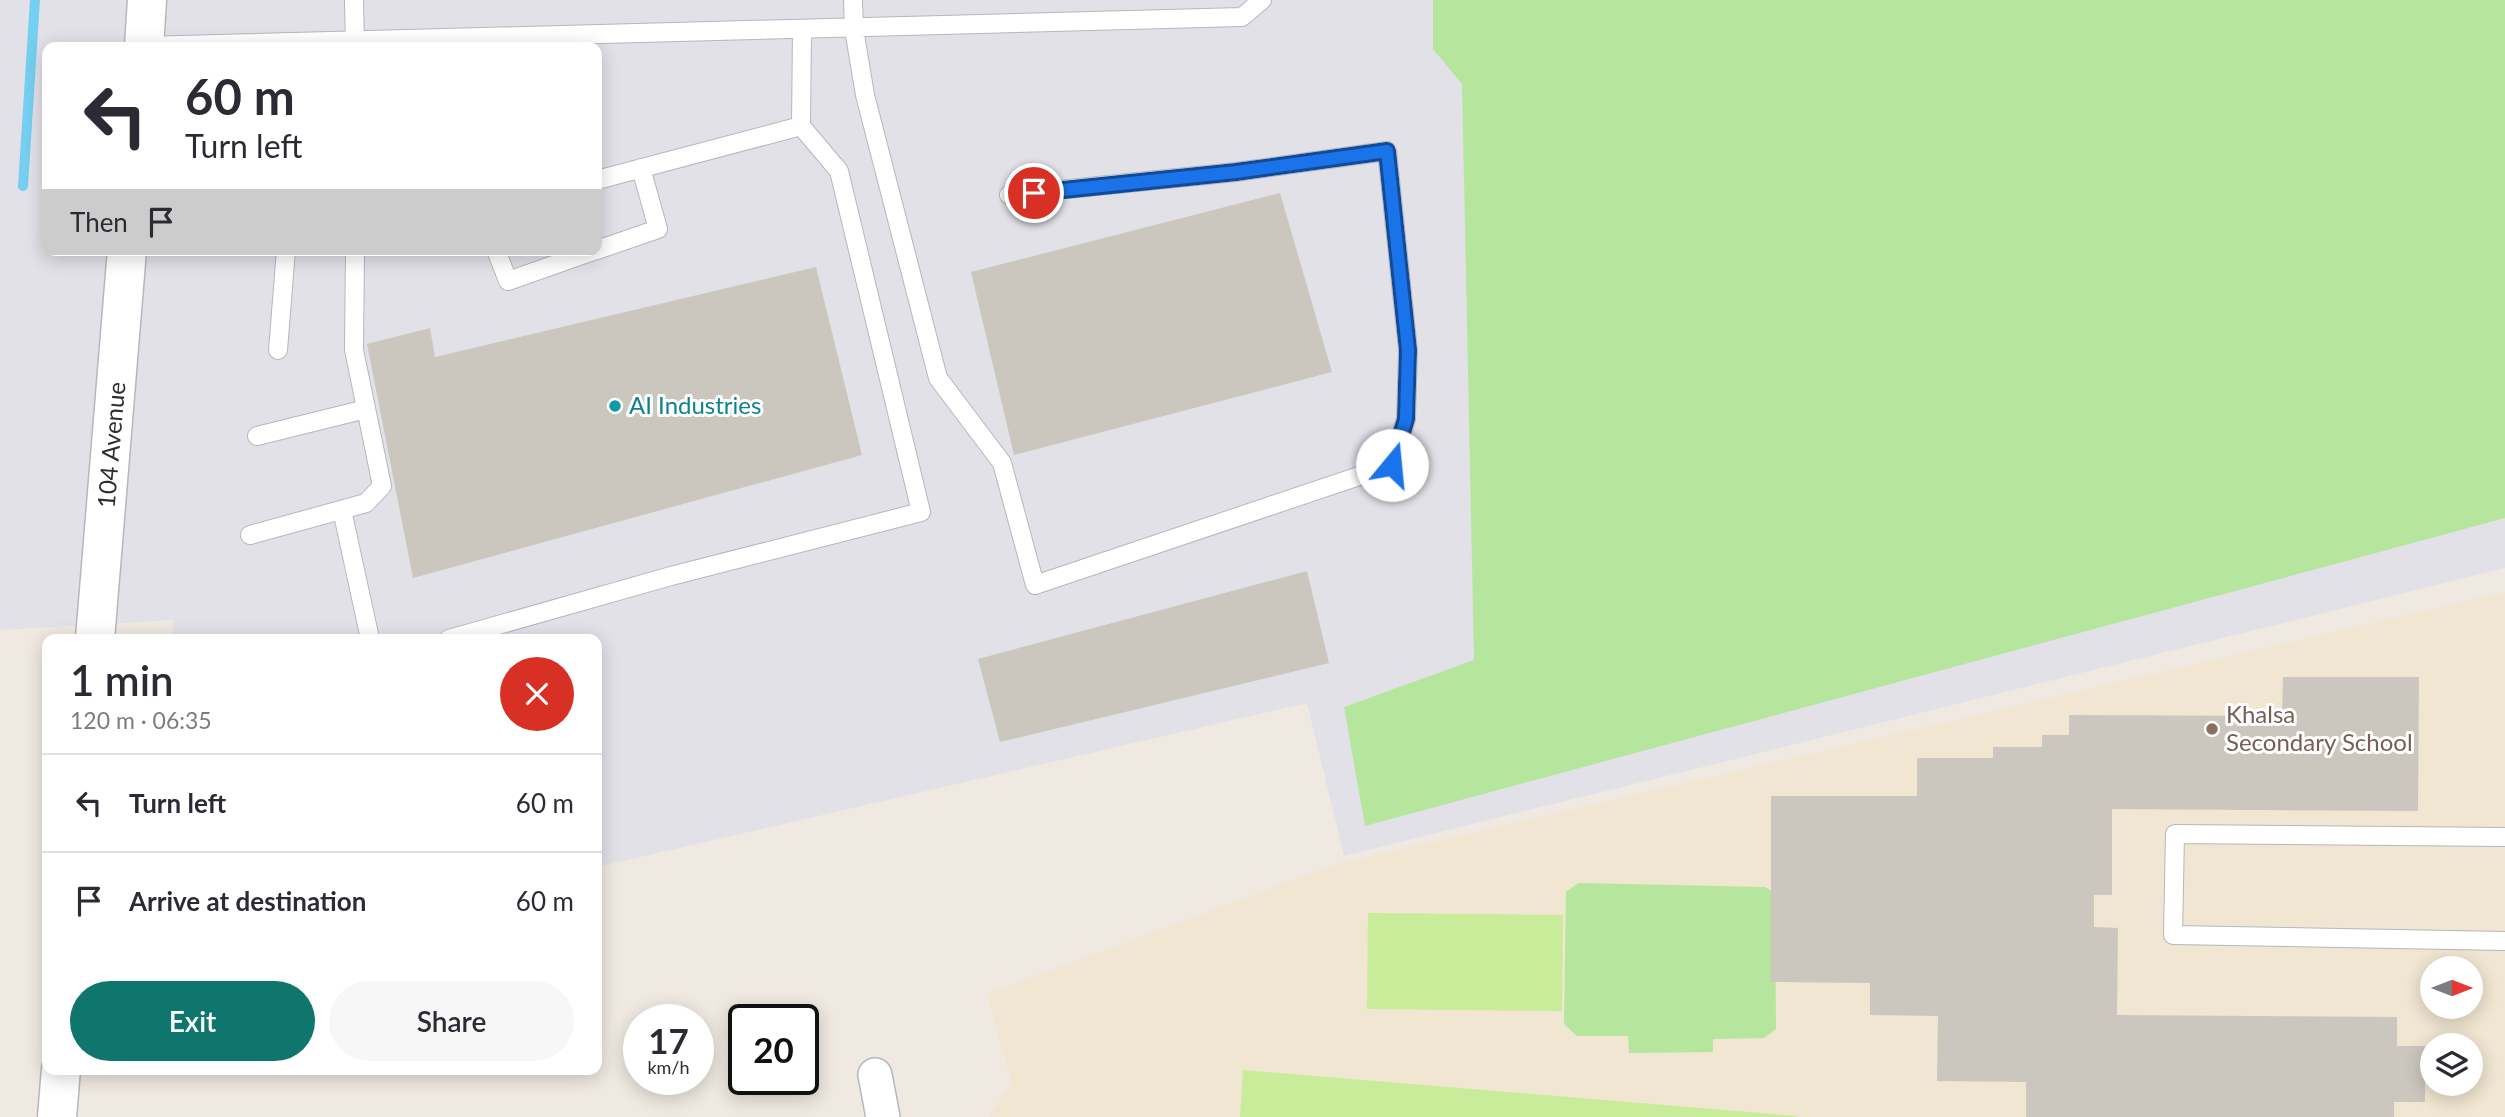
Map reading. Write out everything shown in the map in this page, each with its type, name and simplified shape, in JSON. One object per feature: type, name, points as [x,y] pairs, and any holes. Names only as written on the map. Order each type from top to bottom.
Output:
[{"type":"main road","points":[[144,42],[147,0]]},
{"type":"main road","name":"104 Avenue","points":[[95,634],[127,256]]},
{"type":"main road","points":[[57,1117],[60,1075]]},
{"type":"street","points":[[875,1075],[883,1117]]},
{"type":"lane","points":[[354,0],[354,42]]},
{"type":"lane","points":[[853,0],[854,29],[866,95],[938,378],[1002,463],[1035,585],[1392,465],[1406,419],[1408,350],[1387,151],[1236,172],[1009,195]]},
{"type":"lane","points":[[423,42],[1242,17],[1262,0]]},
{"type":"lane","points":[[467,634],[671,576],[922,512],[839,171],[801,126],[802,31]]},
{"type":"lane","points":[[602,179],[801,126]]},
{"type":"lane","points":[[602,248],[657,229],[641,168]]},
{"type":"lane","points":[[278,350],[286,256]]},
{"type":"lane","points":[[250,535],[366,503],[382,486],[354,350],[355,256]]},
{"type":"lane","points":[[498,256],[508,281],[580,256]]},
{"type":"lane","points":[[257,436],[366,409]]},
{"type":"lane","points":[[342,510],[369,634]]},
{"type":"lane","points":[[2505,837],[2175,834],[2173,936],[2505,941]]},
{"type":"shaded area","points":[[0,0],[2505,0],[2505,568],[1344,856],[1307,703],[602,866],[602,634],[173,634],[173,620],[0,630]]},
{"type":"shaded area","name":"Khalsa Secondary School","points":[[2505,592],[2505,1117],[989,1117],[1012,1083],[987,994],[1334,865]]},
{"type":"green space","points":[[1433,0],[2505,0],[2505,518],[1365,826],[1344,707],[1474,660],[1462,84],[1433,49]]},
{"type":"green space","points":[[1578,883],[1765,887],[1775,893],[1776,1029],[1764,1038],[1713,1039],[1713,1052],[1629,1053],[1628,1036],[1577,1036],[1564,1024],[1566,892]]},
{"type":"green space","points":[[1368,913],[1563,915],[1562,1011],[1367,1009]]},
{"type":"green space","points":[[1243,1070],[1797,1116],[1797,1117],[1240,1117]]},
{"type":"building","points":[[1280,193],[1332,372],[1014,455],[971,272]]},
{"type":"building","name":"AI Industries","points":[[816,267],[862,455],[413,578],[367,344],[430,328],[435,357]]},
{"type":"building","points":[[1307,571],[1329,663],[1000,742],[978,659]]},
{"type":"building","points":[[2283,677],[2419,677],[2418,811],[2112,809],[2112,895],[2094,895],[2094,927],[2118,928],[2117,1015],[2397,1017],[2397,1046],[2420,1046],[2420,1096],[2425,1096],[2425,1102],[2394,1102],[2394,1117],[2026,1117],[2026,1082],[1937,1081],[1938,1016],[1870,1015],[1870,983],[1771,982],[1771,796],[1917,796],[1917,758],[1993,758],[1993,747],[2042,747],[2042,735],[2069,735],[2069,715],[2282,716]]},
{"type":"waterway","points":[[23,186],[35,0]]},
{"type":"place","name":"AI Industries","points":[[615,406]]},
{"type":"place","name":"Khalsa Secondary School","points":[[2212,729]]},
{"type":"route","points":[[1034,193],[1236,172],[1387,151],[1408,350],[1406,419],[1392,465]]}]
